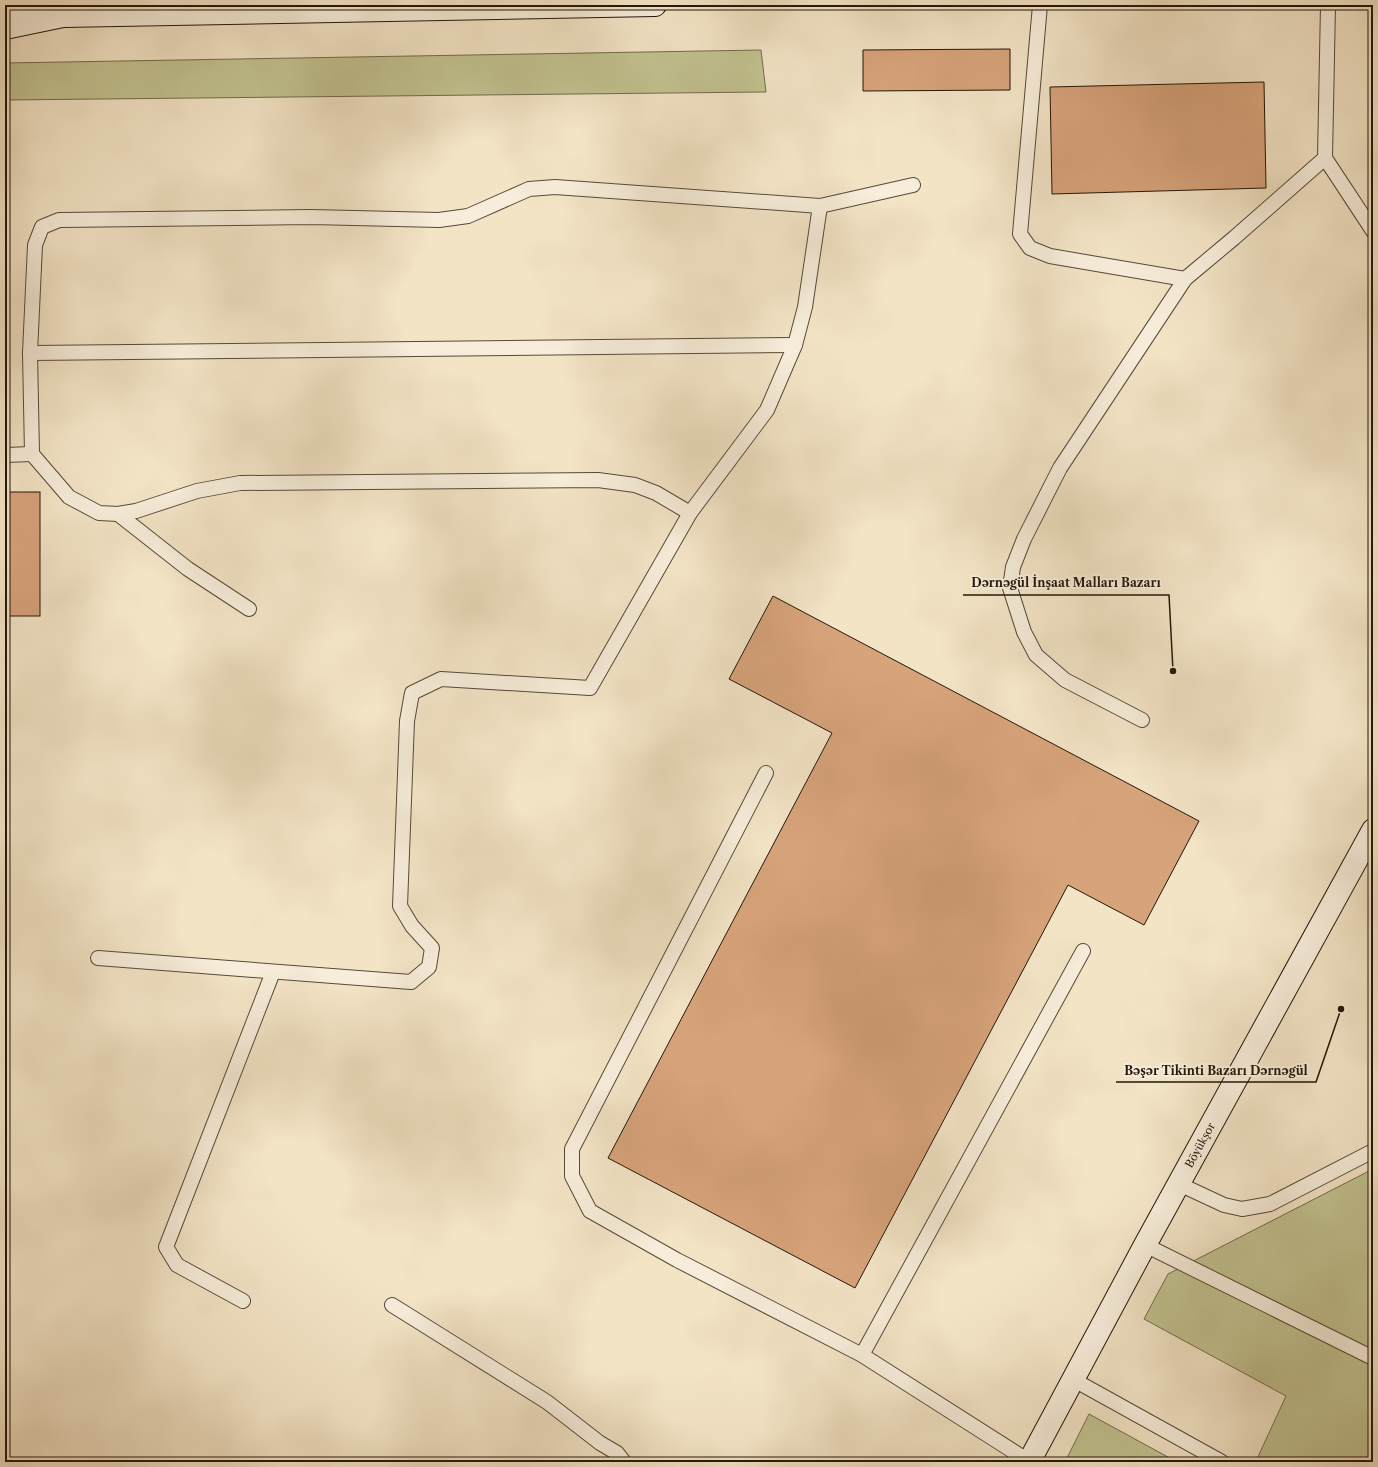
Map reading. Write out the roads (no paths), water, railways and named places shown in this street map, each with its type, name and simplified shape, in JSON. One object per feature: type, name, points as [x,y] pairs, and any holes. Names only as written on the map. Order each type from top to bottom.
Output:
[{"type":"street","points":[[5,28],[63,16],[655,5]]},
{"type":"street","points":[[5,6],[63,16]]},
{"type":"street","name":"Böyükşor","points":[[1030,1462],[1145,1245],[1373,830]]},
{"type":"lane","points":[[1040,5],[1020,234],[1030,248],[1050,256],[1185,279]]},
{"type":"lane","points":[[1328,5],[1325,158],[1373,231]]},
{"type":"lane","points":[[1142,720],[1065,680],[1036,655],[1024,632],[1010,588],[1013,567],[1024,539],[1060,468],[1185,279],[1325,158]]},
{"type":"lane","points":[[690,513],[656,493],[635,485],[598,480],[240,483],[197,492],[136,511],[118,514],[99,513],[69,497],[32,454],[30,353],[35,245],[42,227],[59,220],[311,217],[439,220],[468,216],[529,190],[555,186],[820,206],[913,185]]},
{"type":"lane","points":[[98,958],[411,982],[430,967],[432,948],[412,926],[400,906],[406,720],[412,693],[441,679],[590,688],[690,513],[767,410],[795,345],[805,307],[820,206]]},
{"type":"lane","points":[[30,353],[795,345]]},
{"type":"lane","points":[[5,455],[32,454]]},
{"type":"lane","points":[[118,514],[188,569],[249,609]]},
{"type":"lane","points":[[766,773],[572,1149],[572,1176],[590,1211],[677,1260],[862,1355],[1030,1462]]},
{"type":"lane","points":[[862,1355],[1083,951]]},
{"type":"lane","points":[[243,1302],[177,1265],[166,1247],[273,972]]},
{"type":"lane","points":[[1179,1184],[1224,1205],[1242,1209],[1270,1204],[1373,1151]]},
{"type":"lane","points":[[1145,1245],[1373,1358]]},
{"type":"lane","points":[[392,1305],[547,1402],[600,1443],[617,1453],[624,1462]]},
{"type":"lane","points":[[1074,1380],[1222,1462]]},
{"type":"place","name":"Dərnəgül İnşaat Malları Bazarı","points":[[1173,671]]},
{"type":"place","name":"Bəşər Tikinti Bazarı Dərnəgül","points":[[1341,1009]]}]
